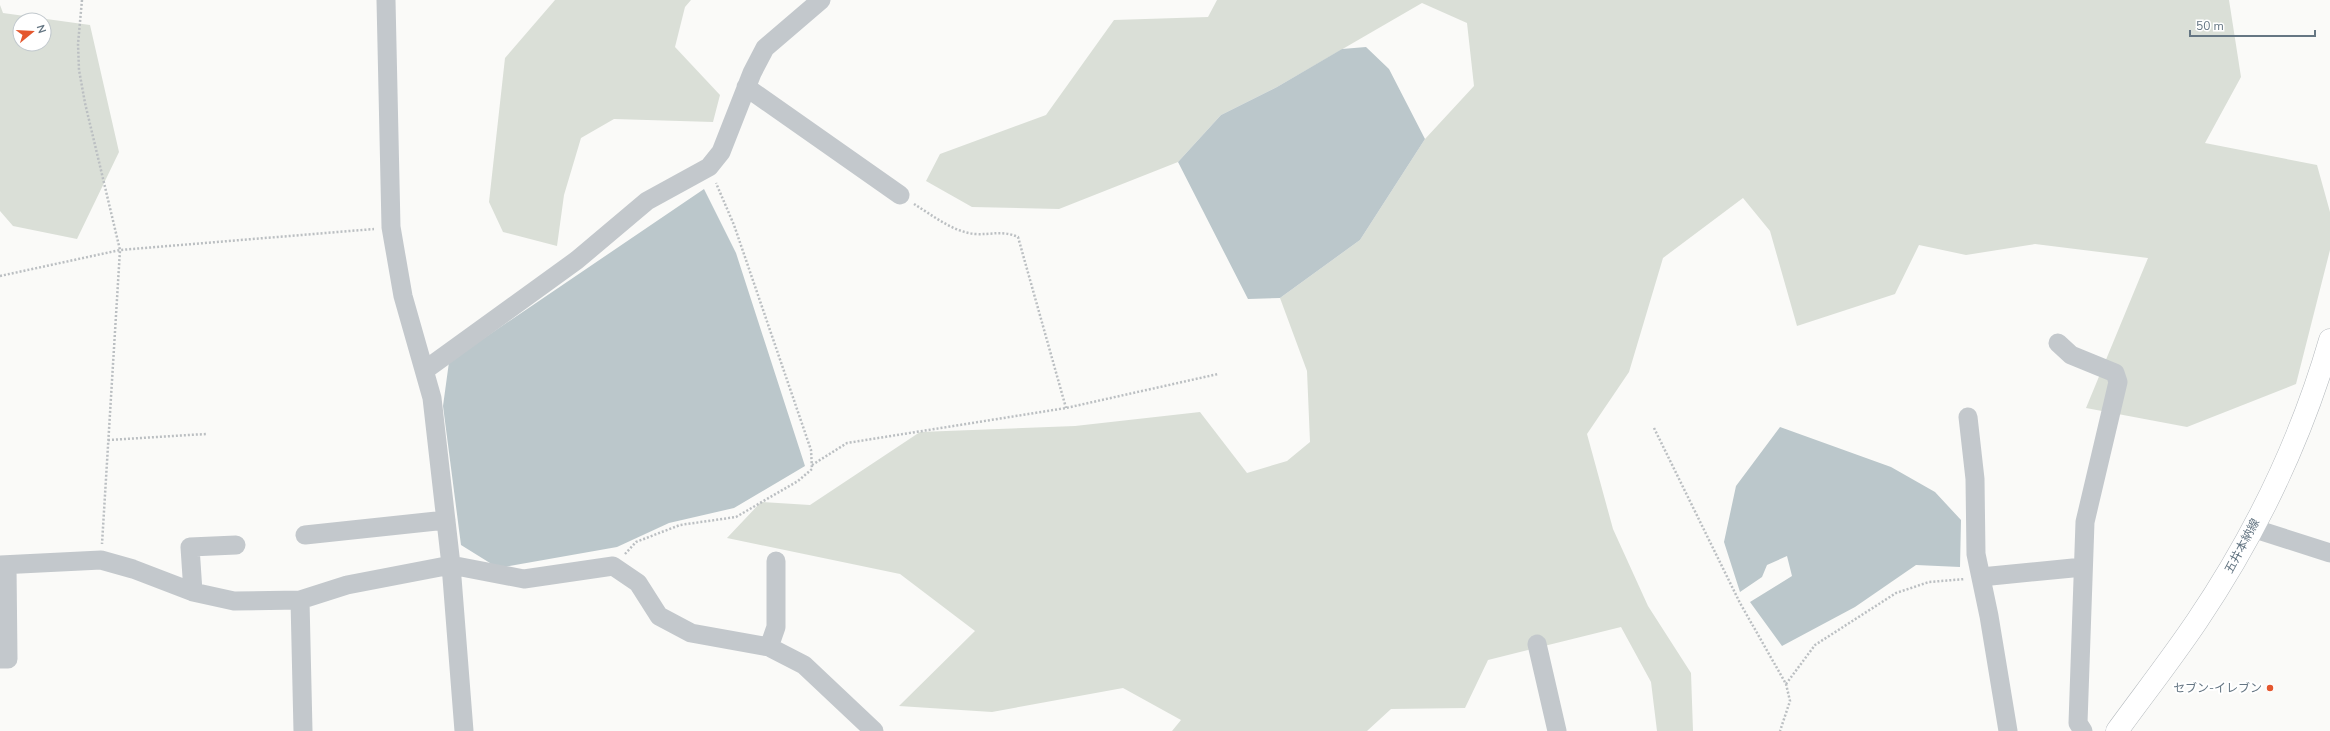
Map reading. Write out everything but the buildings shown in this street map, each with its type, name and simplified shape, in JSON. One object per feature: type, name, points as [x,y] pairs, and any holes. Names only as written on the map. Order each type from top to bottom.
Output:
[{"type":"main road","name":"五井本納線","points":[[2117,731],[2198,620],[2224,579],[2252,528],[2303,424],[2330,340]]},
{"type":"street","points":[[386,0],[391,227],[403,296],[432,398],[451,565],[464,731]]},
{"type":"street","points":[[425,370],[578,260],[647,201],[709,167],[721,152],[746,87],[765,48],[821,0]]},
{"type":"street","points":[[746,87],[900,195]]},
{"type":"street","points":[[2058,343],[2071,355],[2115,373],[2118,382],[2086,515],[2078,723],[2083,731]]},
{"type":"street","points":[[1968,417],[1975,480],[1976,554],[2008,731]]},
{"type":"street","points":[[305,535],[446,520]]},
{"type":"street","points":[[2252,528],[2330,553]]},
{"type":"street","points":[[193,592],[190,547],[236,545]]},
{"type":"street","points":[[0,659],[8,659],[4,566],[102,560],[133,569],[193,592],[234,601],[300,600],[347,585],[451,565],[524,579],[613,566],[638,582],[659,616],[665,620],[691,633],[769,647],[804,665],[874,731]]},
{"type":"street","points":[[769,647],[776,627],[776,561]]},
{"type":"street","points":[[1981,577],[2083,567]]},
{"type":"street","points":[[300,600],[302,731]]},
{"type":"street","points":[[1537,644],[1557,731]]},
{"type":"path","points":[[82,0],[78,44],[79,70],[85,103],[120,250],[102,560]]},
{"type":"path","points":[[613,566],[636,542],[680,525],[736,516],[798,481],[812,469],[811,450],[739,240],[709,167]]},
{"type":"path","points":[[900,195],[946,224],[974,234],[1007,233],[1018,237],[1066,408]]},
{"type":"path","points":[[0,276],[120,250],[391,227]]},
{"type":"path","points":[[811,465],[848,443],[1066,408],[1218,374]]},
{"type":"path","points":[[1654,428],[1702,528],[1786,684],[1790,701],[1780,731]]},
{"type":"path","points":[[108,440],[206,434]]},
{"type":"path","points":[[1786,684],[1815,645],[1896,594],[1929,582],[1981,577]]},
{"type":"shaded area","points":[[555,0],[691,0],[685,7],[675,47],[720,95],[713,122],[614,119],[581,138],[564,195],[557,246],[503,232],[489,202],[505,58]]},
{"type":"shaded area","points":[[1217,0],[2229,0],[2241,77],[2205,143],[2317,165],[2330,212],[2330,250],[2296,384],[2187,427],[2086,408],[2148,258],[2035,244],[1966,255],[1919,245],[1895,294],[1797,326],[1770,231],[1743,198],[1663,258],[1629,372],[1587,434],[1613,529],[1648,606],[1691,673],[1693,731],[1657,731],[1651,682],[1621,627],[1488,660],[1465,708],[1391,709],[1367,731],[1172,731],[1181,720],[1123,688],[992,712],[899,706],[975,631],[900,574],[727,538],[761,502],[810,505],[920,432],[1075,426],[1200,412],[1247,473],[1287,461],[1310,442],[1307,371],[1280,298],[1360,240],[1425,139],[1474,86],[1467,23],[1422,3],[1277,87],[1221,115],[1178,162],[1059,209],[972,207],[926,181],[940,154],[1046,115],[1114,20],[1208,17]]},
{"type":"shaded area","points":[[0,5],[3,13],[12,14],[12,52],[52,52],[52,20],[90,25],[119,152],[77,239],[13,226],[0,211]]},
{"type":"shaded area","points":[[1366,47],[1389,69],[1425,139],[1360,240],[1280,298],[1248,299],[1178,162],[1221,115],[1277,87],[1342,49]]},
{"type":"shaded area","points":[[704,189],[736,253],[805,466],[734,508],[669,523],[617,547],[498,568],[461,545],[443,406],[449,362]]},
{"type":"shaded area","points":[[1780,427],[1891,467],[1935,492],[1961,520],[1960,567],[1916,565],[1855,607],[1782,646],[1750,602],[1792,576],[1787,556],[1767,565],[1762,577],[1740,592],[1724,542],[1736,486]]},
{"type":"place","name":"セブン-イレブン","points":[[2270,688]]}]
